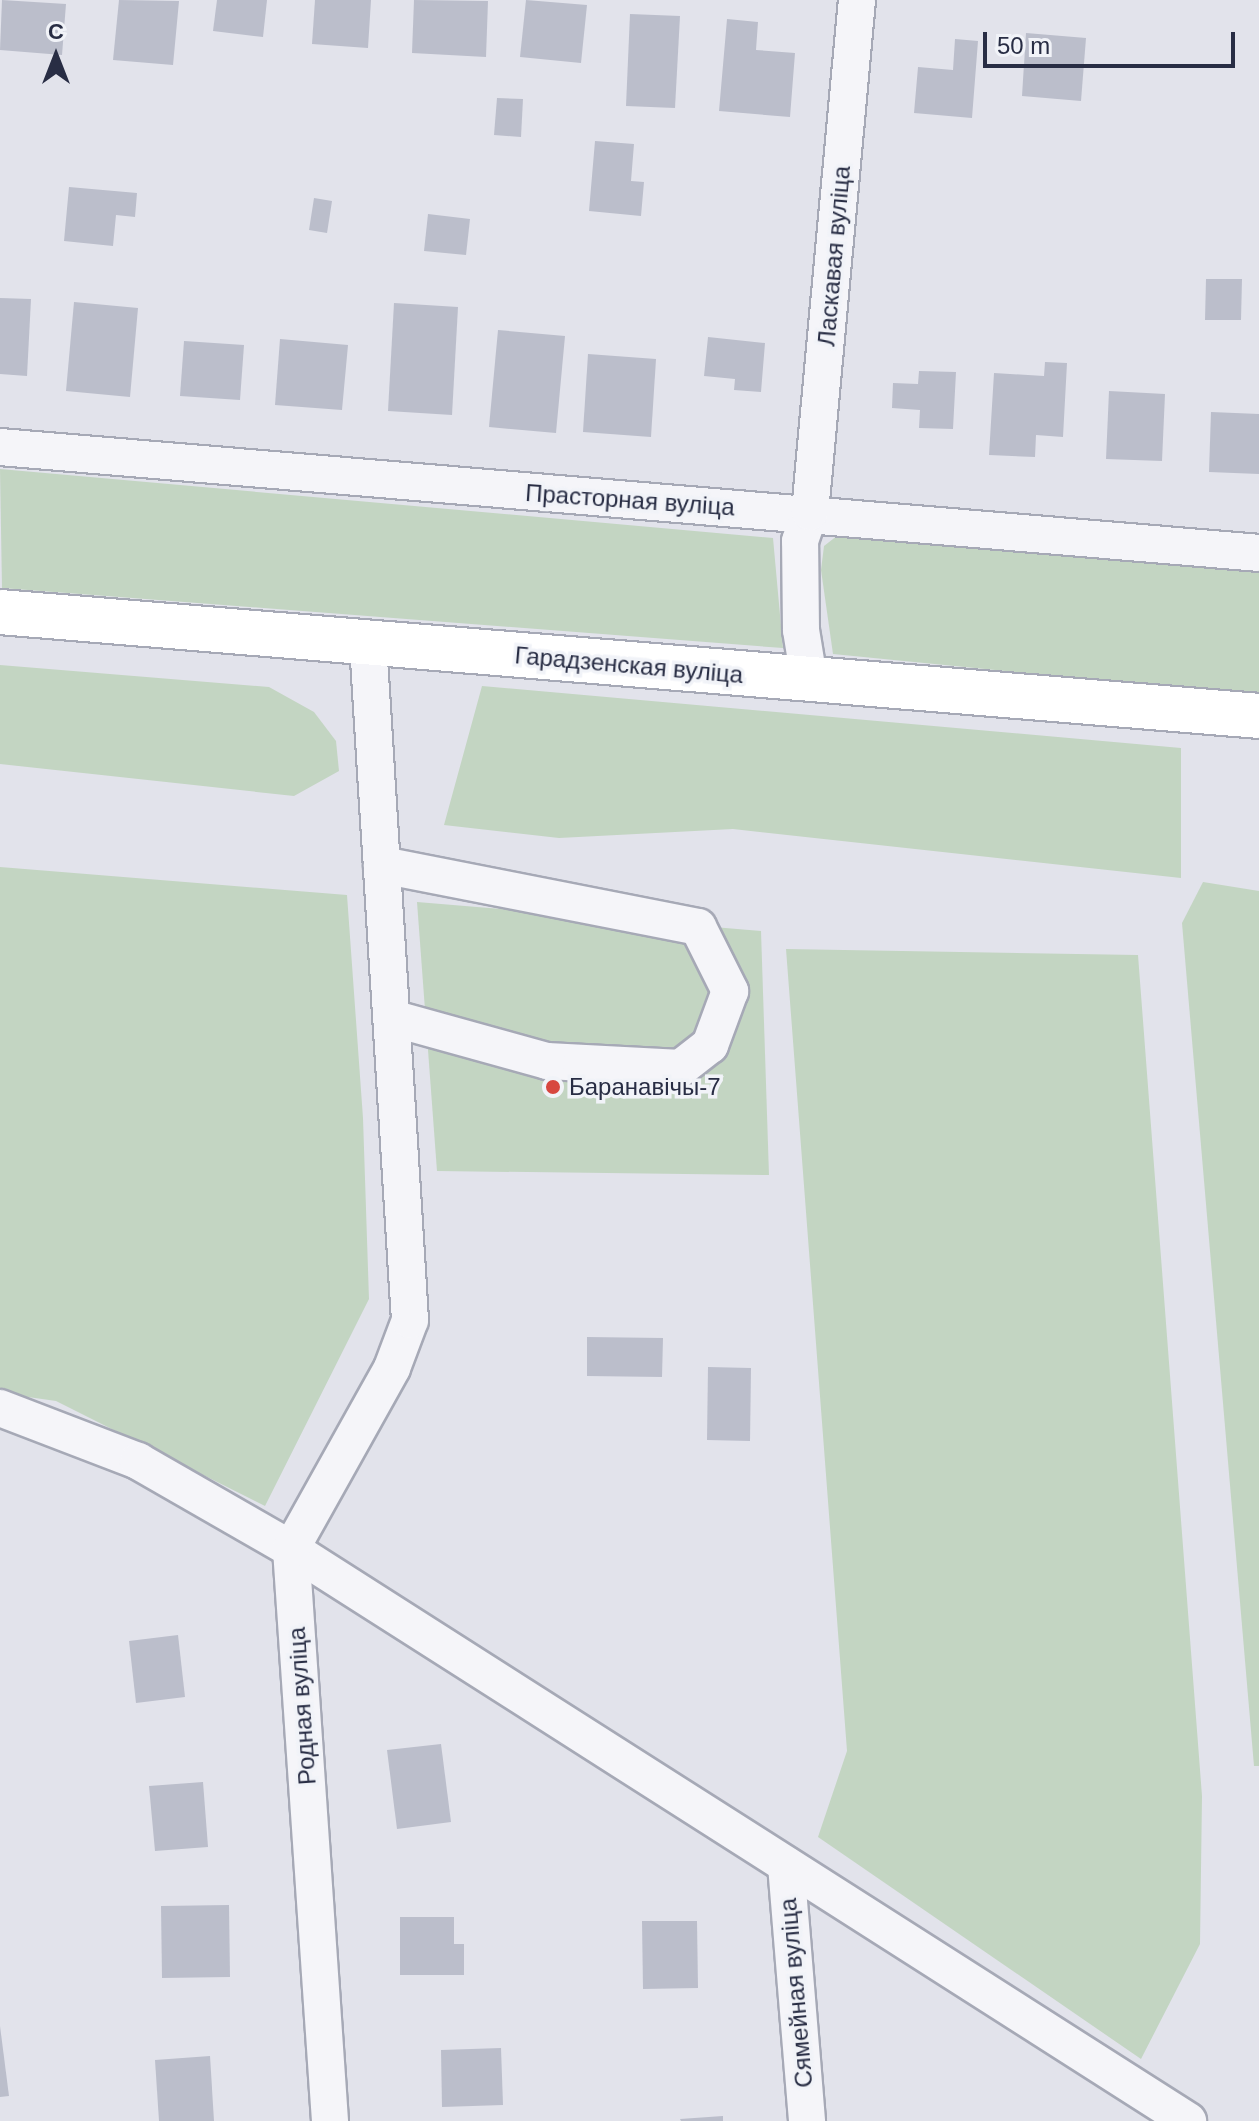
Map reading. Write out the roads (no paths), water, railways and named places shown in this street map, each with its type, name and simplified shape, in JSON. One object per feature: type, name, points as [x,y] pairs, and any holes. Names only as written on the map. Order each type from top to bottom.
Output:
[{"type":"main road","name":"Гарадзенская вуліца","points":[[0,612],[1259,716]]},
{"type":"street","name":"Ласкавая вуліца","points":[[809,679],[801,630],[800,541],[810,512],[857,0]]},
{"type":"street","name":"Прасторная вуліца","points":[[0,447],[439,487],[810,512],[1259,553]]},
{"type":"street","points":[[291,1549],[392,1368],[410,1320],[368,643]]},
{"type":"street","points":[[382,865],[698,927],[730,991],[710,1045],[681,1068],[547,1061],[392,1018]]},
{"type":"street","points":[[0,1408],[138,1461],[291,1549],[1188,2121]]},
{"type":"street","name":"Родная вуліца","points":[[291,1549],[330,2121]]},
{"type":"street","name":"Сямейная вуліца","points":[[786,1865],[807,2121]]},
{"type":"place","name":"Баранавічы-7","points":[[553,1087]]}]
